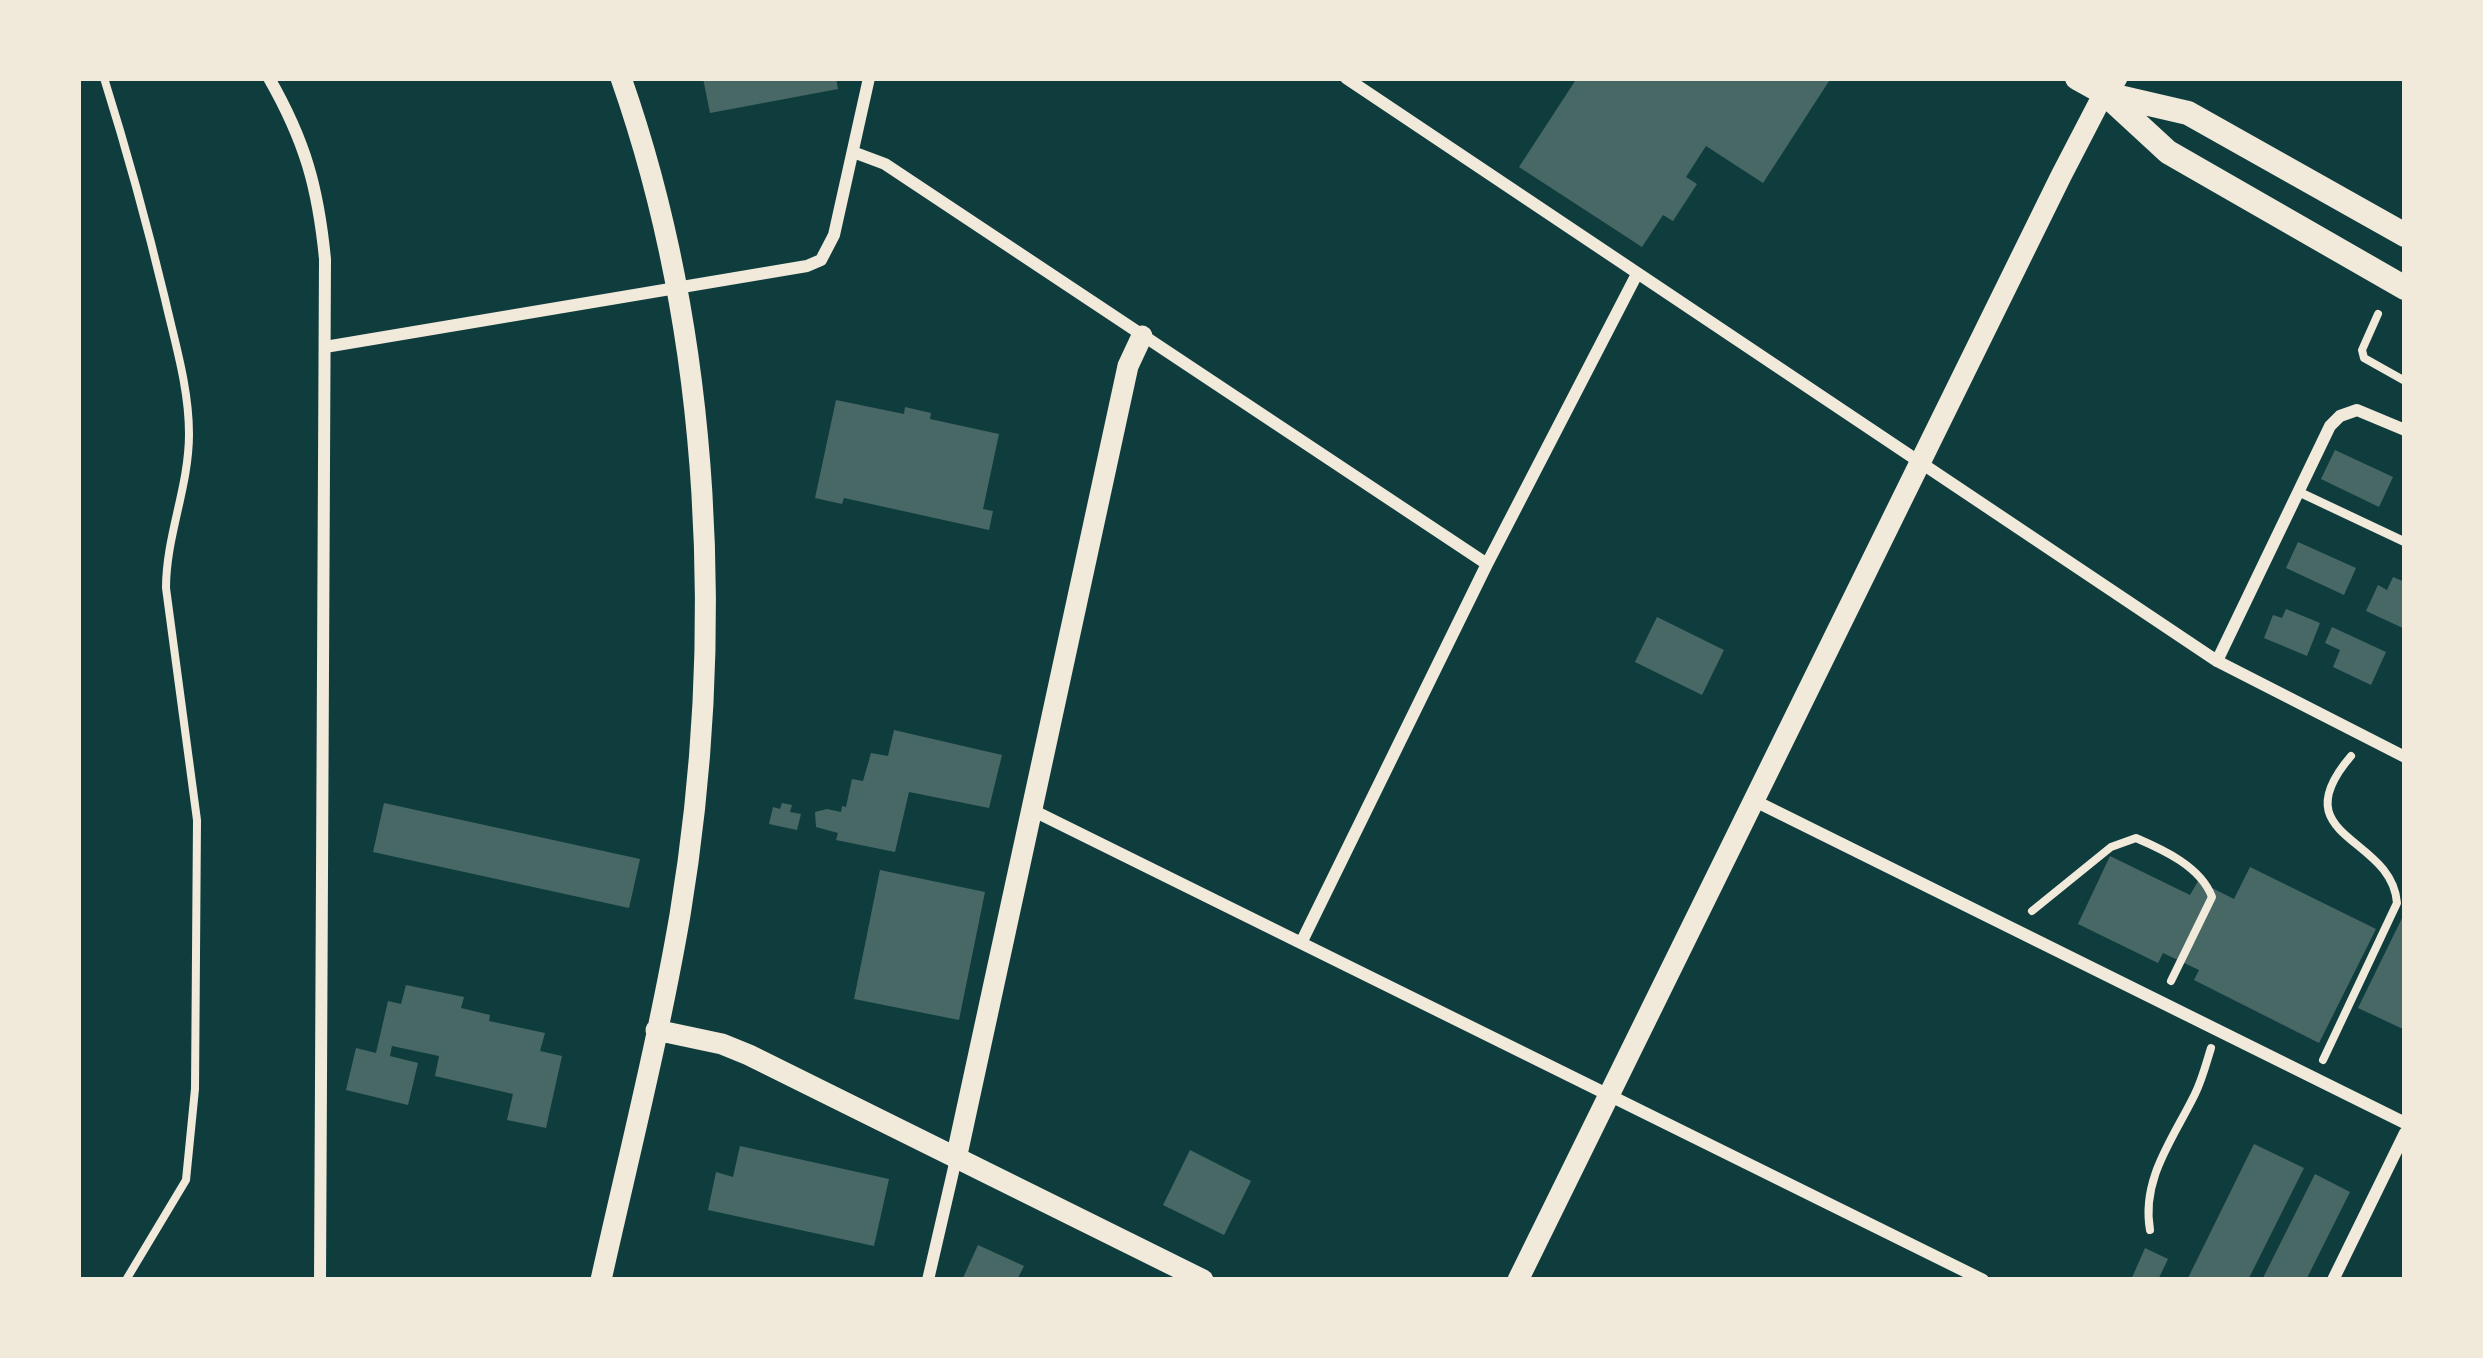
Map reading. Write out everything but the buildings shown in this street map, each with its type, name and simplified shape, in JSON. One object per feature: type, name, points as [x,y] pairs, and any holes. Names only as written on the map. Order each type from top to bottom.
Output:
[{"type":"main road","points":[[2077,78],[2188,113],[2405,236]]},
{"type":"main road","points":[[2110,86],[2168,152],[2405,288]]},
{"type":"street","points":[[269,78],[310,162],[325,259],[320,1280]]},
{"type":"street","points":[[602,1280],[680,916],[706,637],[695,425],[676,287],[621,78]]},
{"type":"street","points":[[325,347],[821,260],[834,235],[869,78]]},
{"type":"street","points":[[1346,78],[2217,661],[2405,757]]},
{"type":"street","points":[[1518,1280],[1752,799],[2110,86]]},
{"type":"street","points":[[853,152],[885,164],[1487,564]]},
{"type":"street","points":[[1302,941],[1487,564],[1637,274]]},
{"type":"street","points":[[928,1280],[1128,366],[1142,336]]},
{"type":"street","points":[[2217,661],[2330,426],[2356,410],[2405,430]]},
{"type":"street","points":[[1752,799],[2405,1123]]},
{"type":"street","points":[[1032,810],[1983,1280]]},
{"type":"street","points":[[656,1030],[722,1044],[749,1055],[1203,1280]]},
{"type":"street","points":[[2333,1280],[2405,1133]]},
{"type":"lane","points":[[2299,492],[2405,542]]},
{"type":"path","points":[[104,78],[138,187],[183,376],[189,436],[179,508],[166,553],[166,588],[196,820],[195,1089],[186,1180],[127,1280]]},
{"type":"path","points":[[2378,314],[2363,358],[2405,381]]},
{"type":"path","points":[[2314,1078],[2398,903],[2384,869],[2336,828],[2326,802],[2341,768],[2367,737]]},
{"type":"path","points":[[2016,930],[2044,898],[2111,847],[2136,838],[2147,843],[2190,868],[2206,882],[2212,897],[2161,1002]]},
{"type":"path","points":[[2150,1230],[2146,1205],[2152,1180],[2197,1090],[2217,1030]]}]
